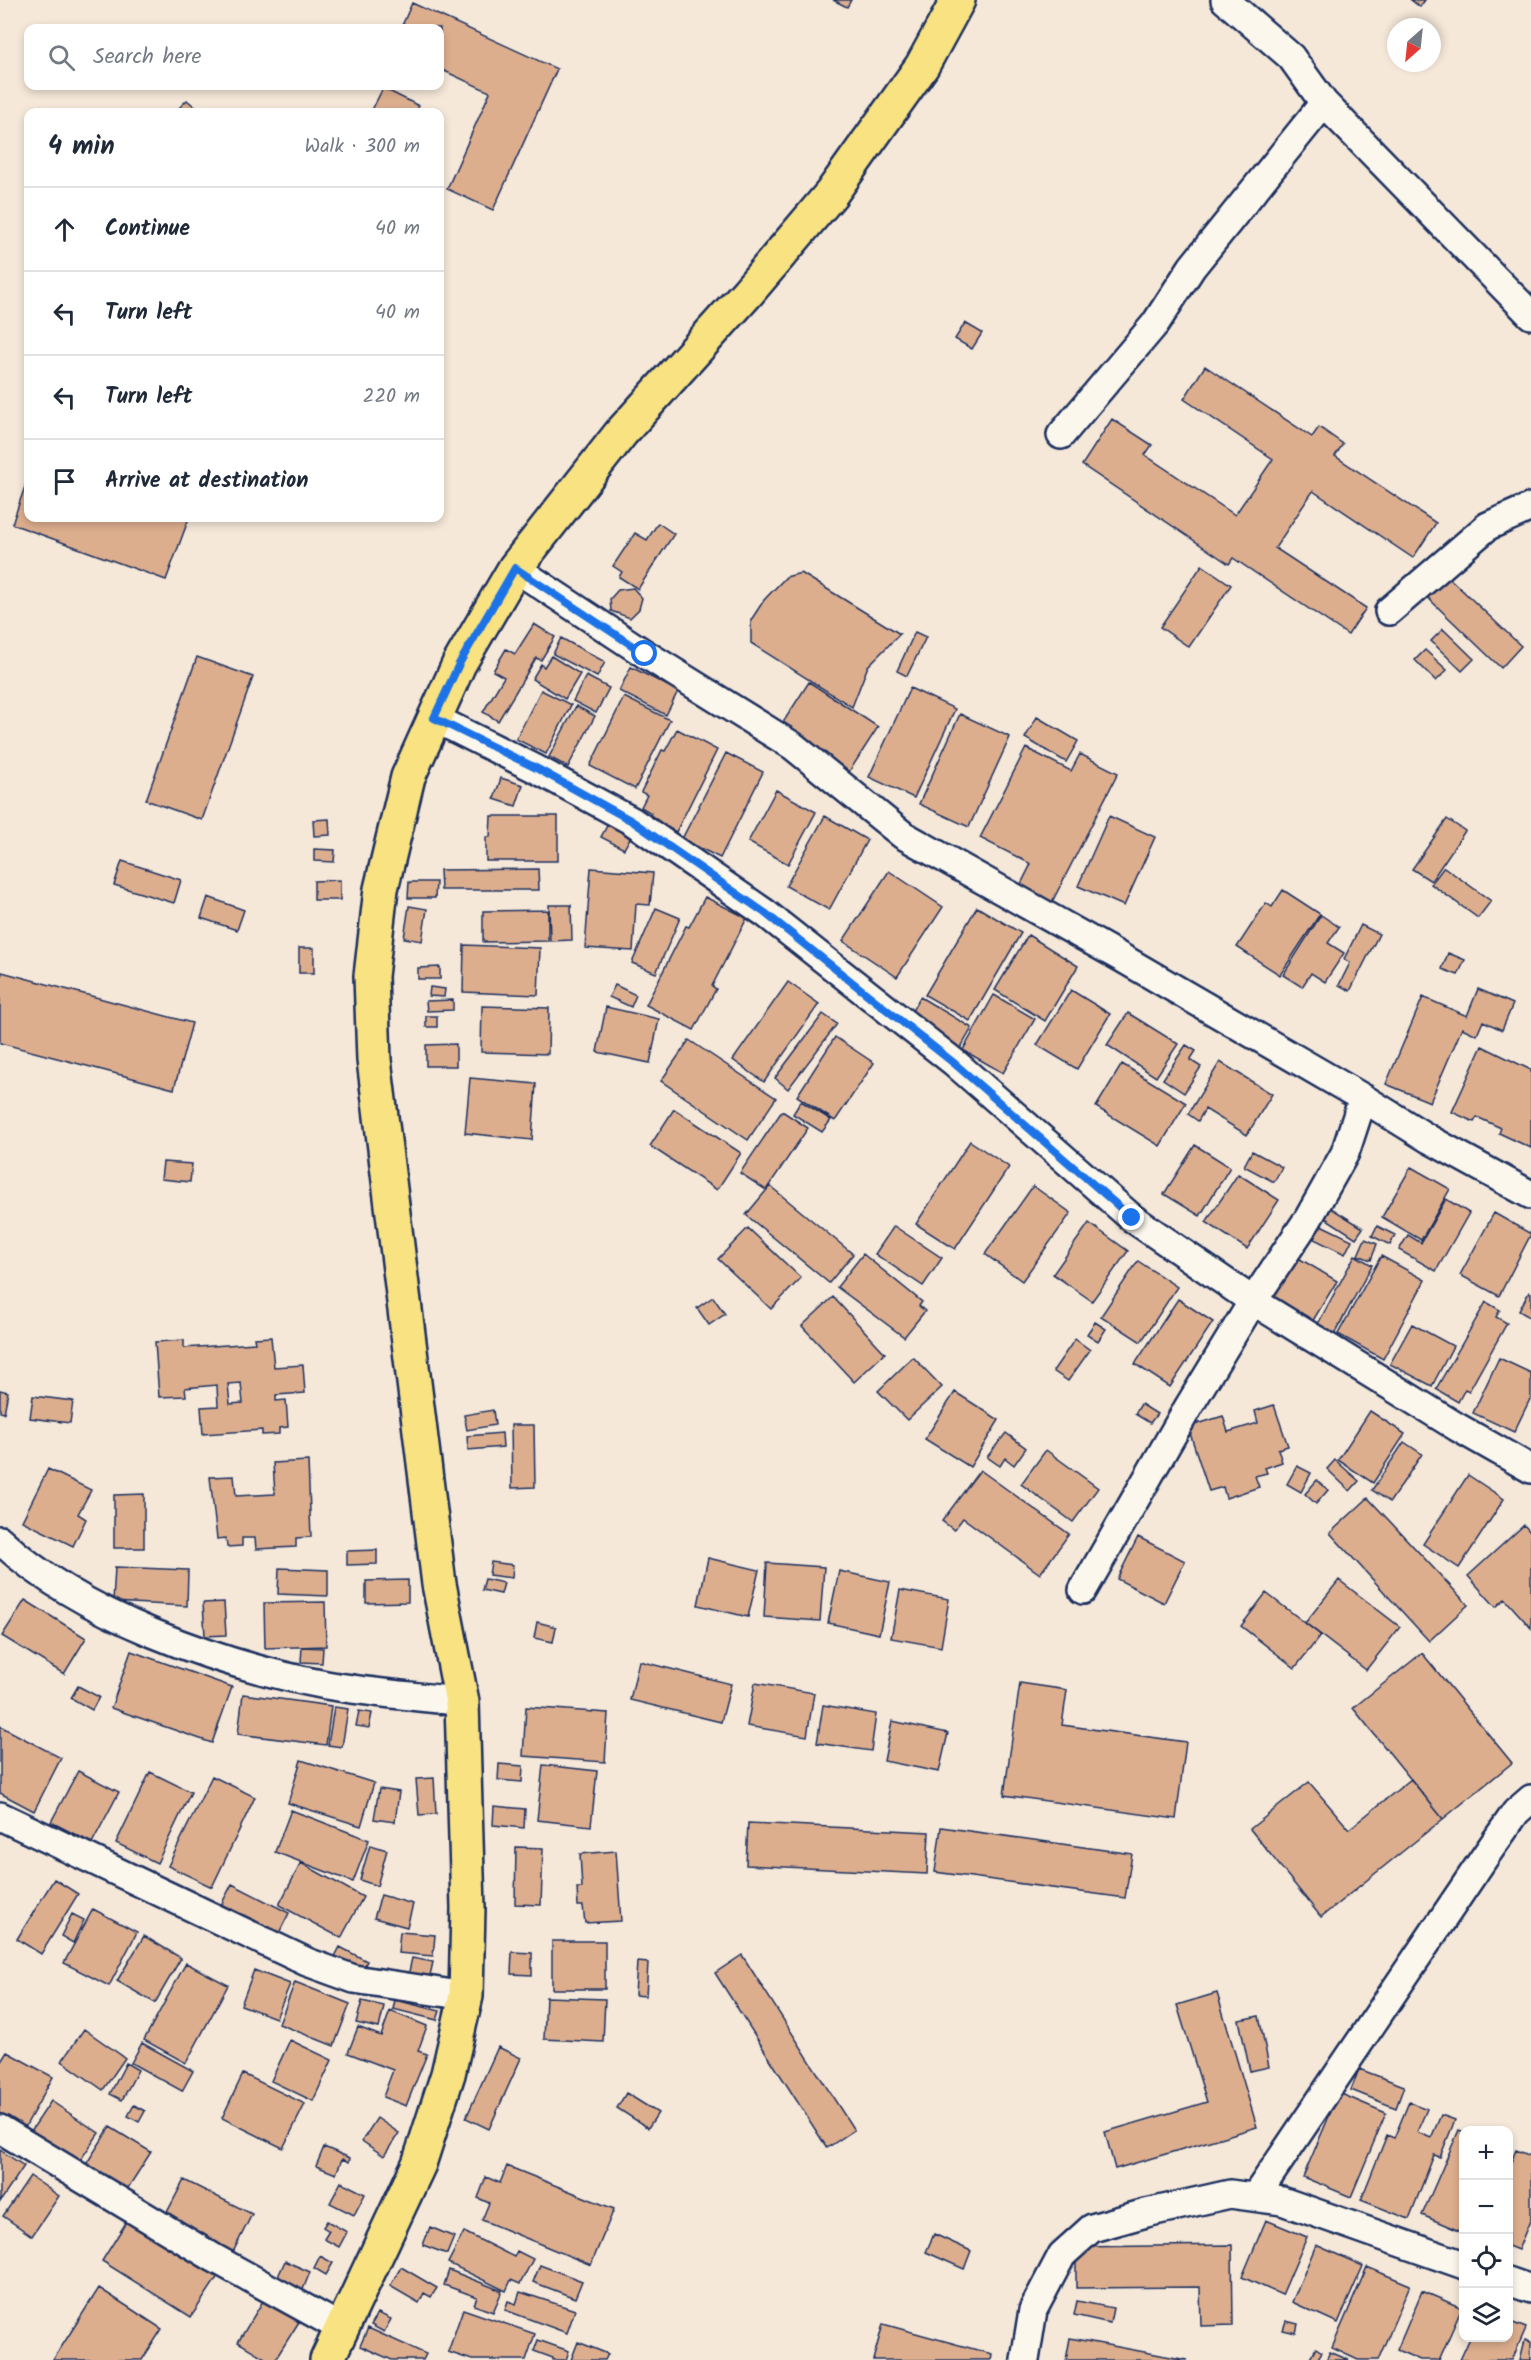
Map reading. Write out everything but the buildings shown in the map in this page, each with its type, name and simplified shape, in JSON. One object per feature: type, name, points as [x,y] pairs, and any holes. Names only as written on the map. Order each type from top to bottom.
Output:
[{"type":"main road","points":[[327,2360],[418,2164],[448,2074],[466,1996],[468,1908],[462,1702],[437,1573],[374,1060],[370,976],[381,889],[408,777],[459,664],[515,568],[621,434],[831,194],[922,66],[958,0]]},
{"type":"street","points":[[1225,0],[1291,57],[1324,103],[1531,315]]},
{"type":"street","points":[[1061,435],[1155,324],[1192,267],[1324,103]]},
{"type":"street","points":[[1389,612],[1488,526],[1531,507]]},
{"type":"street","points":[[515,568],[645,654],[793,746],[903,835],[1364,1098],[1429,1139],[1531,1195]]},
{"type":"street","points":[[434,718],[536,768],[632,821],[765,913],[955,1064],[1132,1218],[1253,1301],[1457,1427],[1531,1469]]},
{"type":"street","points":[[1083,1590],[1189,1406],[1253,1301],[1308,1220],[1345,1153],[1364,1098]]},
{"type":"street","points":[[0,1540],[59,1586],[114,1616],[248,1668],[327,1685],[462,1702]]},
{"type":"street","points":[[1255,2198],[1486,1855],[1516,1812],[1531,1799]]},
{"type":"street","points":[[0,1816],[307,1962],[354,1979],[466,1996]]},
{"type":"street","points":[[0,2128],[214,2258],[343,2328]]},
{"type":"street","points":[[1025,2360],[1033,2310],[1062,2255],[1092,2228],[1146,2212],[1230,2194],[1282,2201],[1459,2263]]},
{"type":"street","points":[[1513,2282],[1531,2289]]},
{"type":"route","points":[[645,654],[515,568],[459,664],[434,718],[536,768],[632,821],[765,913],[955,1064],[1132,1218]]}]
